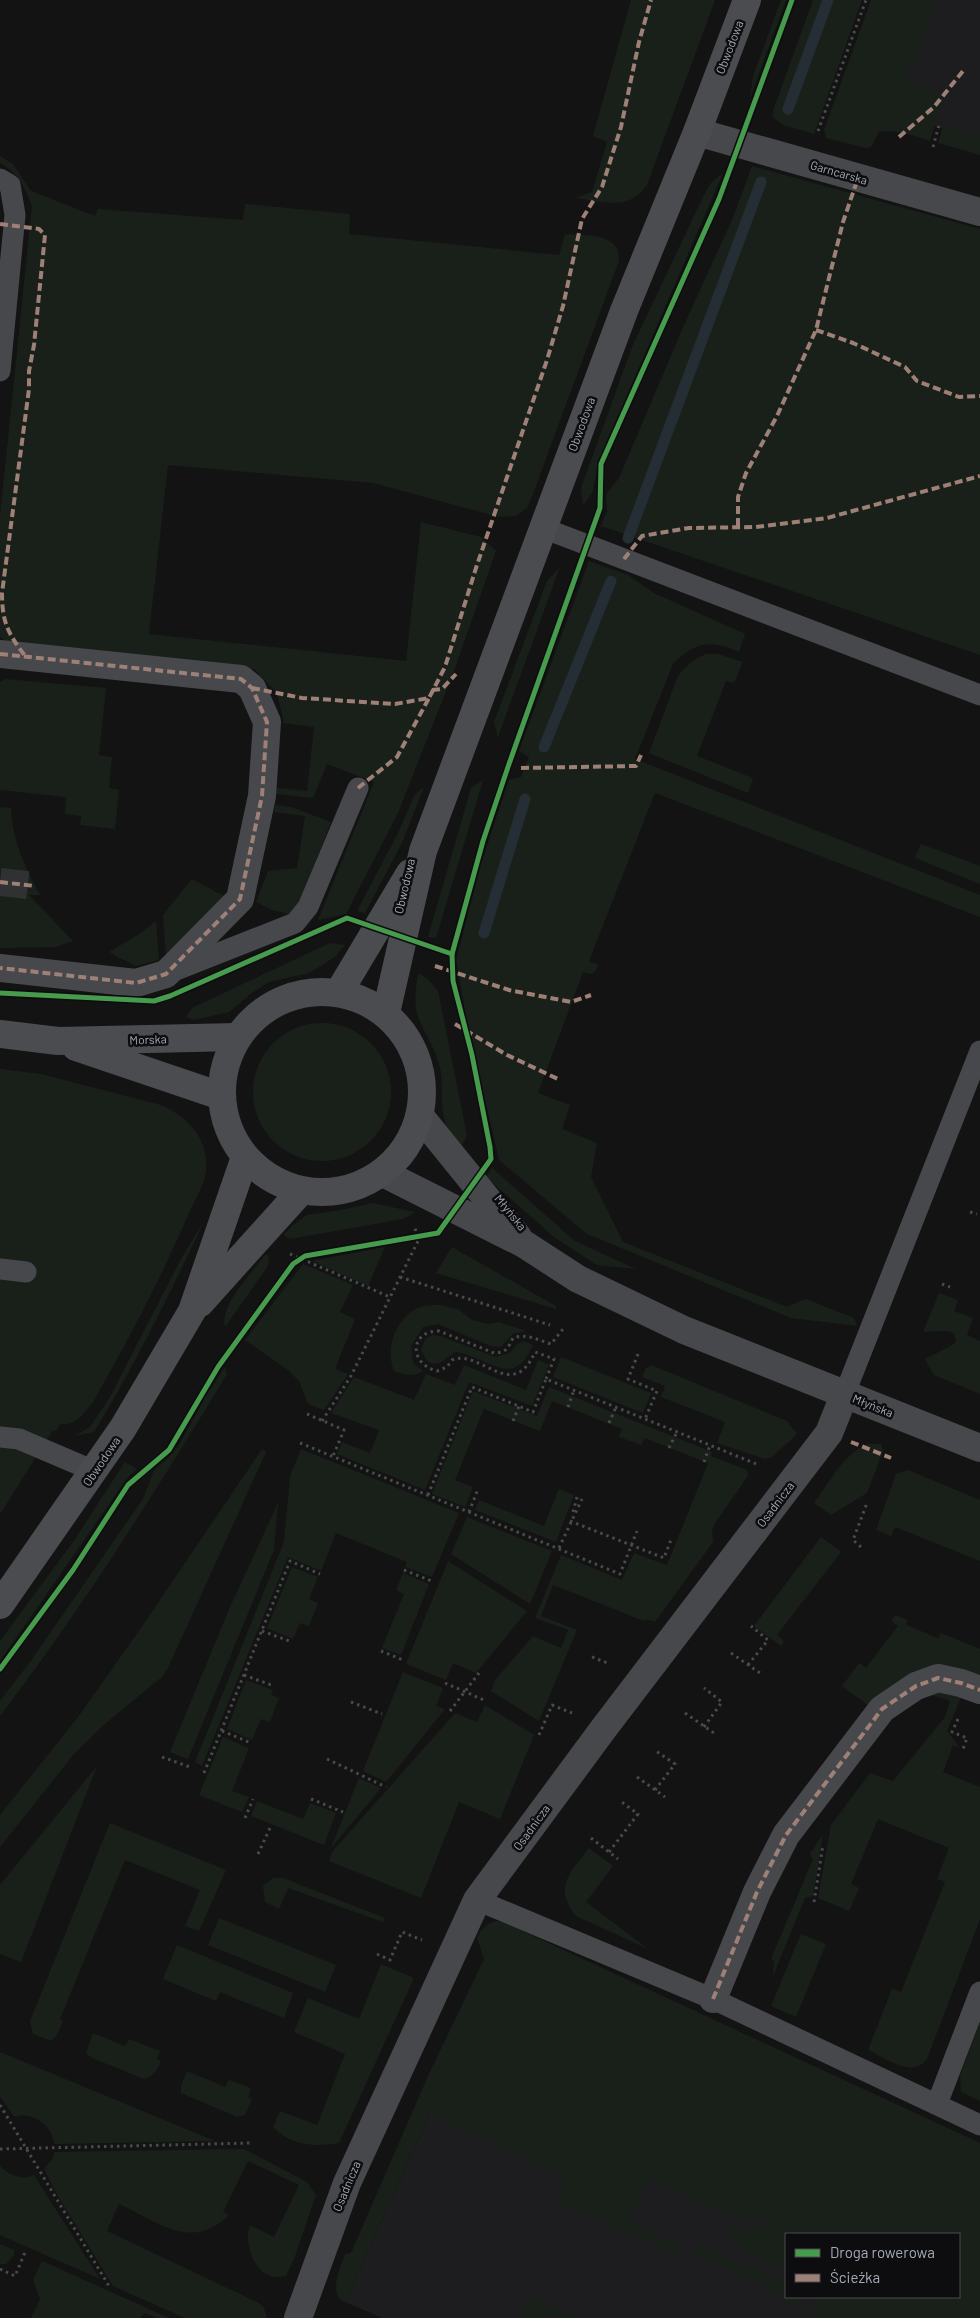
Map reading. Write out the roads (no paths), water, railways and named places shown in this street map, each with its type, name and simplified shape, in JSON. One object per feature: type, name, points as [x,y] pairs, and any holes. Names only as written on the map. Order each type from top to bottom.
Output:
[{"type":"main road","name":"Obwodowa","points":[[386,1013],[423,851],[624,311],[698,132],[747,0]]},
{"type":"main road","name":"Obwodowa","points":[[339,992],[423,851]]},
{"type":"main road","points":[[339,992],[363,1000],[386,1013],[410,1042],[422,1078],[420,1116],[406,1148],[383,1173],[344,1191],[301,1192],[270,1179],[245,1157],[233,1139],[224,1118],[221,1096],[225,1065],[238,1036],[265,1009],[300,994],[339,992]]},
{"type":"main road","name":"Morska","points":[[0,1034],[58,1041],[238,1036]]},
{"type":"main road","name":"Morska","points":[[58,1041],[221,1096]]},
{"type":"main road","name":"Obwodowa","points":[[0,1605],[123,1428],[192,1311],[245,1157]]},
{"type":"main road","name":"Obwodowa","points":[[192,1311],[301,1192]]},
{"type":"street","name":"Garncarska","points":[[698,132],[980,212]]},
{"type":"street","points":[[0,654],[241,679],[252,688],[267,722],[262,796],[240,899],[166,974],[136,983],[0,968]]},
{"type":"street","name":"Młyńska","points":[[420,1116],[524,1244]]},
{"type":"street","name":"Młyńska","points":[[383,1173],[524,1244],[578,1279],[684,1330],[980,1448]]},
{"type":"street","name":"Osadnicza","points":[[306,2315],[346,2183],[477,1900],[604,1728],[829,1433],[845,1393]]},
{"type":"street","points":[[713,1999],[757,1892],[786,1834],[882,1709],[916,1686],[938,1678],[961,1683],[980,1690]]},
{"type":"lane","points":[[0,178],[10,185],[15,215],[0,370]]},
{"type":"lane","points":[[543,528],[980,695]]},
{"type":"lane","points":[[166,974],[295,923],[308,907],[358,788]]},
{"type":"lane","points":[[845,1393],[980,1051]]},
{"type":"lane","points":[[0,1269],[26,1272]]},
{"type":"lane","points":[[0,1437],[19,1439],[94,1471]]},
{"type":"lane","points":[[477,1900],[713,1999],[980,2125]]},
{"type":"lane","points":[[937,2104],[980,1992]]},
{"type":"waterway","points":[[788,109],[828,0]]},
{"type":"waterway","points":[[628,538],[761,182]]},
{"type":"waterway","points":[[544,747],[611,581]]},
{"type":"waterway","points":[[484,933],[525,799]]},
{"type":"tunnel","points":[[0,882],[35,886]]}]
